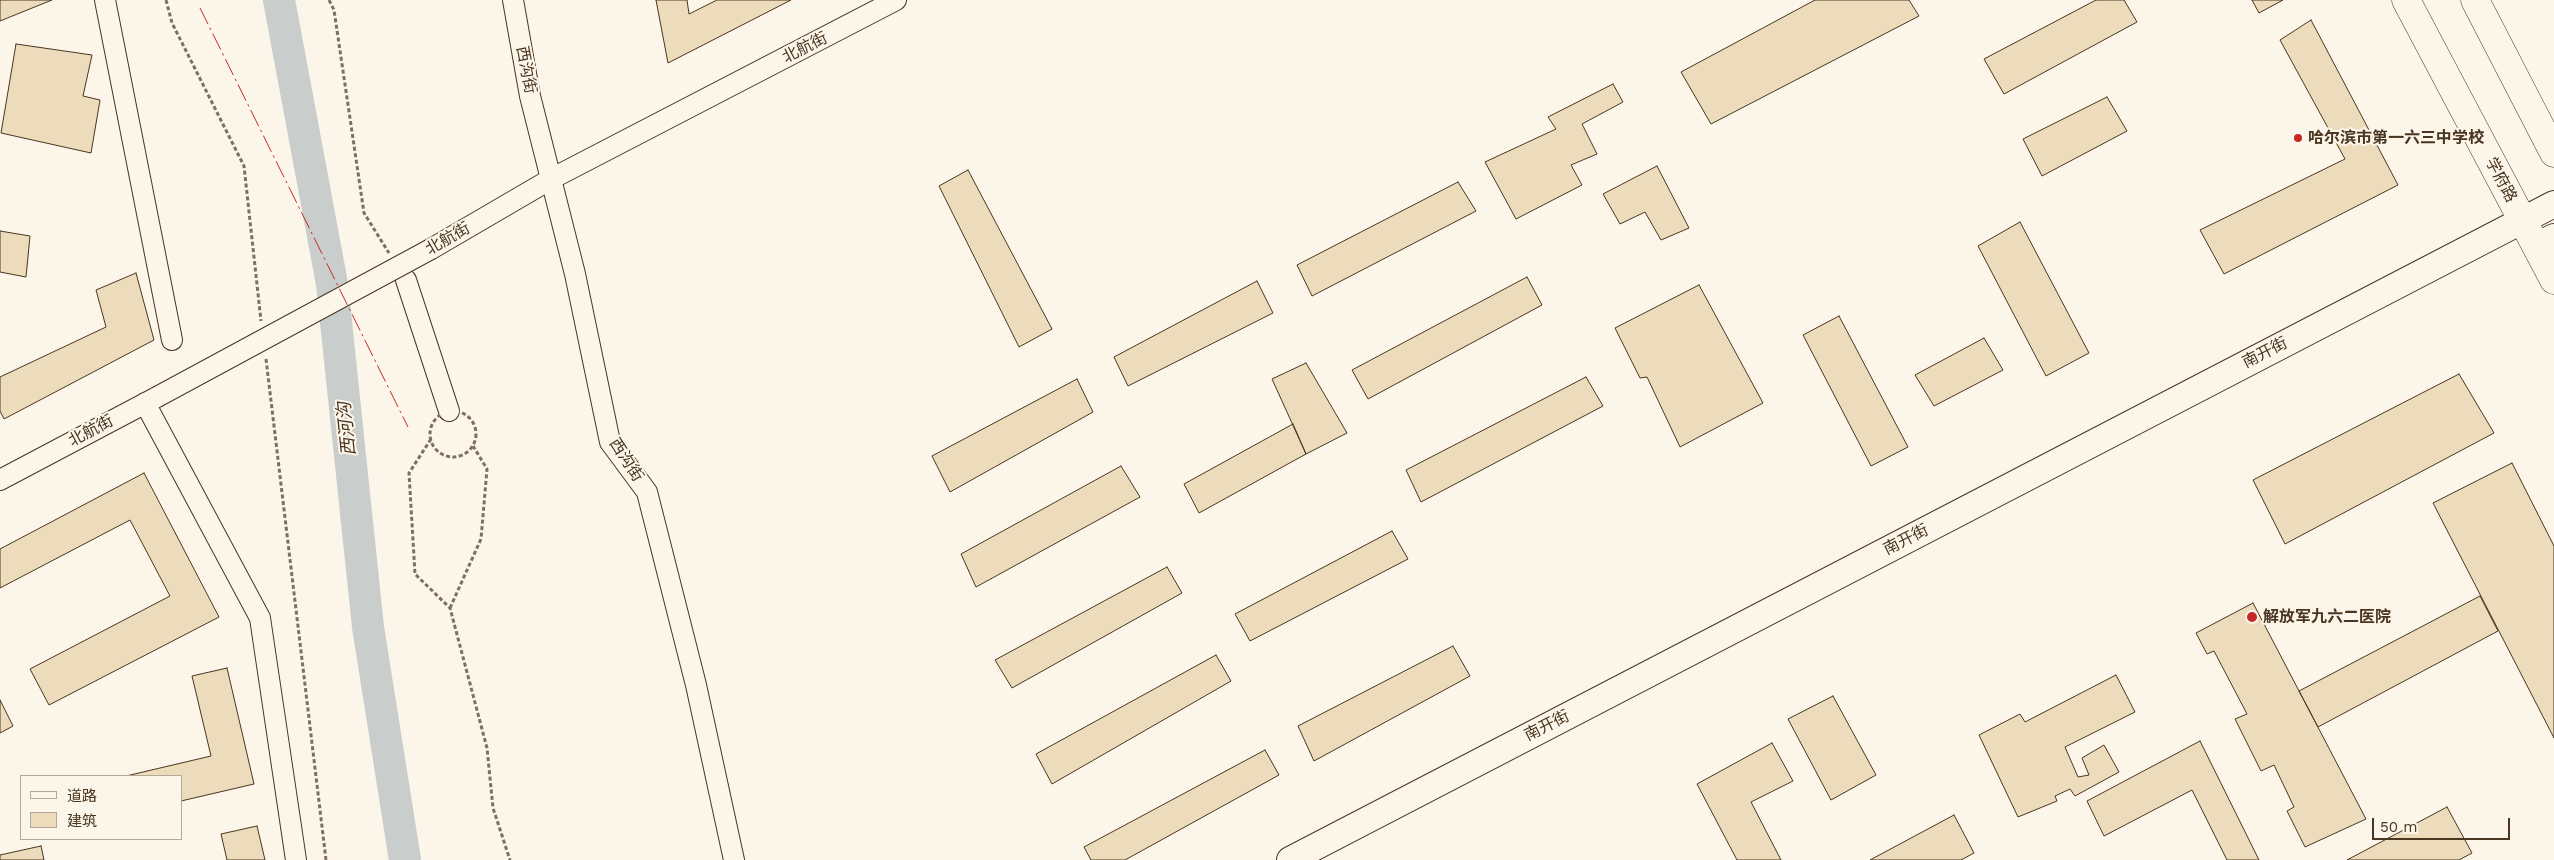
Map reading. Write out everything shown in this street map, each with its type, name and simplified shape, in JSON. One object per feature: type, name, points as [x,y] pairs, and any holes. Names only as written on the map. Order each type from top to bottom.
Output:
[{"type":"highway","name":"学府路","points":[[2406,0],[2522,220],[2545,242],[2554,280]]},
{"type":"highway","points":[[2475,0],[2554,153]]},
{"type":"main road","name":"南开街","points":[[1290,860],[2554,204]]},
{"type":"street","points":[[105,0],[172,340]]},
{"type":"street","name":"西沟街","points":[[513,0],[530,96],[575,274],[610,442],[647,492],[696,685],[734,860]]},
{"type":"street","name":"北航街","points":[[0,480],[431,249],[551,179],[896,0]]},
{"type":"street","points":[[406,280],[449,411]]},
{"type":"street","points":[[151,400],[260,618],[296,860]]},
{"type":"path","points":[[166,0],[172,23],[244,166],[262,326]]},
{"type":"path","points":[[329,0],[334,10],[364,213],[406,280]]},
{"type":"path","points":[[266,356],[326,860]]},
{"type":"path","points":[[431,439],[439,452],[446,456],[461,456],[473,446],[477,432],[470,418],[457,411],[449,411],[436,418],[432,424],[431,439],[408,473],[415,574],[450,608],[487,748],[493,808],[510,860]]},
{"type":"path","points":[[450,608],[481,539],[487,469],[473,446]]},
{"type":"building","points":[[0,0],[52,0],[0,21]]},
{"type":"building","points":[[656,0],[687,0],[689,14],[717,0],[791,0],[668,63]]},
{"type":"building","points":[[1815,0],[1909,0],[1919,16],[1711,124],[1681,72]]},
{"type":"building","points":[[2096,0],[2124,0],[2137,22],[2004,94],[1984,59]]},
{"type":"building","points":[[2252,0],[2283,0],[2259,13]]},
{"type":"building","points":[[2311,20],[2398,185],[2224,274],[2200,230],[2345,159],[2280,40]]},
{"type":"building","points":[[16,44],[92,55],[83,96],[100,100],[91,153],[1,133]]},
{"type":"building","points":[[1613,84],[1623,102],[1582,124],[1597,154],[1571,165],[1582,185],[1516,219],[1485,162],[1556,129],[1548,117]]},
{"type":"building","points":[[2107,97],[2127,131],[2042,176],[2023,139]]},
{"type":"building","points":[[1657,166],[1689,228],[1661,240],[1645,212],[1620,224],[1603,194]]},
{"type":"building","points":[[968,170],[1052,329],[1019,347],[939,186]]},
{"type":"building","points":[[1458,182],[1476,211],[1312,296],[1297,265]]},
{"type":"building","points":[[2020,222],[2089,353],[2046,376],[1978,246]]},
{"type":"building","points":[[0,231],[30,236],[26,277],[0,272]]},
{"type":"building","points":[[136,273],[154,340],[4,419],[0,411],[0,377],[106,327],[96,290]]},
{"type":"building","points":[[1527,277],[1542,305],[1368,399],[1352,370]]},
{"type":"building","points":[[1257,281],[1273,313],[1128,386],[1114,357]]},
{"type":"building","points":[[1699,285],[1763,403],[1680,447],[1647,377],[1640,378],[1615,328]]},
{"type":"building","points":[[1839,316],[1908,447],[1871,466],[1803,335]]},
{"type":"building","points":[[1984,338],[2003,370],[1934,406],[1915,375]]},
{"type":"building","points":[[1306,363],[1347,433],[1306,454],[1272,379]]},
{"type":"building","points":[[2459,374],[2494,433],[2285,544],[2253,480]]},
{"type":"building","points":[[1586,377],[1603,406],[1421,502],[1406,470]]},
{"type":"building","points":[[1077,379],[1093,412],[950,492],[932,456]]},
{"type":"building","points":[[1293,424],[1306,454],[1199,513],[1184,484]]},
{"type":"building","points":[[2512,463],[2554,546],[2554,738],[2433,503]]},
{"type":"building","points":[[1121,466],[1140,497],[976,587],[961,554]]},
{"type":"building","points":[[144,473],[219,617],[49,705],[30,669],[170,596],[130,520],[0,588],[0,549]]},
{"type":"building","points":[[1392,531],[1408,559],[1250,641],[1235,614]]},
{"type":"building","points":[[1167,567],[1182,593],[1012,688],[995,660]]},
{"type":"building","points":[[2480,596],[2498,631],[2318,727],[2299,691]]},
{"type":"building","points":[[2253,603],[2366,819],[2305,847],[2287,811],[2294,807],[2274,765],[2261,771],[2235,719],[2247,714],[2214,651],[2207,654],[2196,633]]},
{"type":"building","points":[[1453,646],[1470,676],[1314,761],[1298,726]]},
{"type":"building","points":[[1216,655],[1231,681],[1052,784],[1036,754]]},
{"type":"building","points":[[227,668],[254,784],[182,801],[182,775],[130,775],[211,756],[192,676]]},
{"type":"building","points":[[2116,675],[2135,712],[2065,747],[2078,777],[2089,775],[2082,758],[2104,745],[2119,772],[2075,796],[2070,789],[2055,796],[2057,801],[2018,817],[1979,735],[2020,714],[2025,722]]},
{"type":"building","points":[[1833,696],[1876,775],[1831,800],[1788,719]]},
{"type":"building","points":[[0,700],[13,726],[0,733]]},
{"type":"building","points":[[2200,741],[2259,860],[2227,860],[2192,790],[2104,836],[2087,801]]},
{"type":"building","points":[[1772,743],[1793,781],[1751,802],[1781,860],[1737,860],[1697,784]]},
{"type":"building","points":[[1265,750],[1279,775],[1125,860],[1091,860],[1084,847]]},
{"type":"building","points":[[2447,807],[2472,853],[2459,860],[2347,860]]},
{"type":"building","points":[[1954,815],[1974,853],[1961,860],[1870,860]]},
{"type":"building","points":[[257,826],[265,860],[227,860],[221,834]]},
{"type":"building","points":[[41,846],[44,860],[0,860],[0,855]]},
{"type":"waterway","name":"西河沟","points":[[279,0],[332,284],[368,627],[405,860]]},
{"type":"power","points":[[200,8],[408,427]]},
{"type":"place","name":"哈尔滨市第一六三中学校","points":[[2298,138]]},
{"type":"place","name":"解放军九六二医院","points":[[2252,617]]}]
